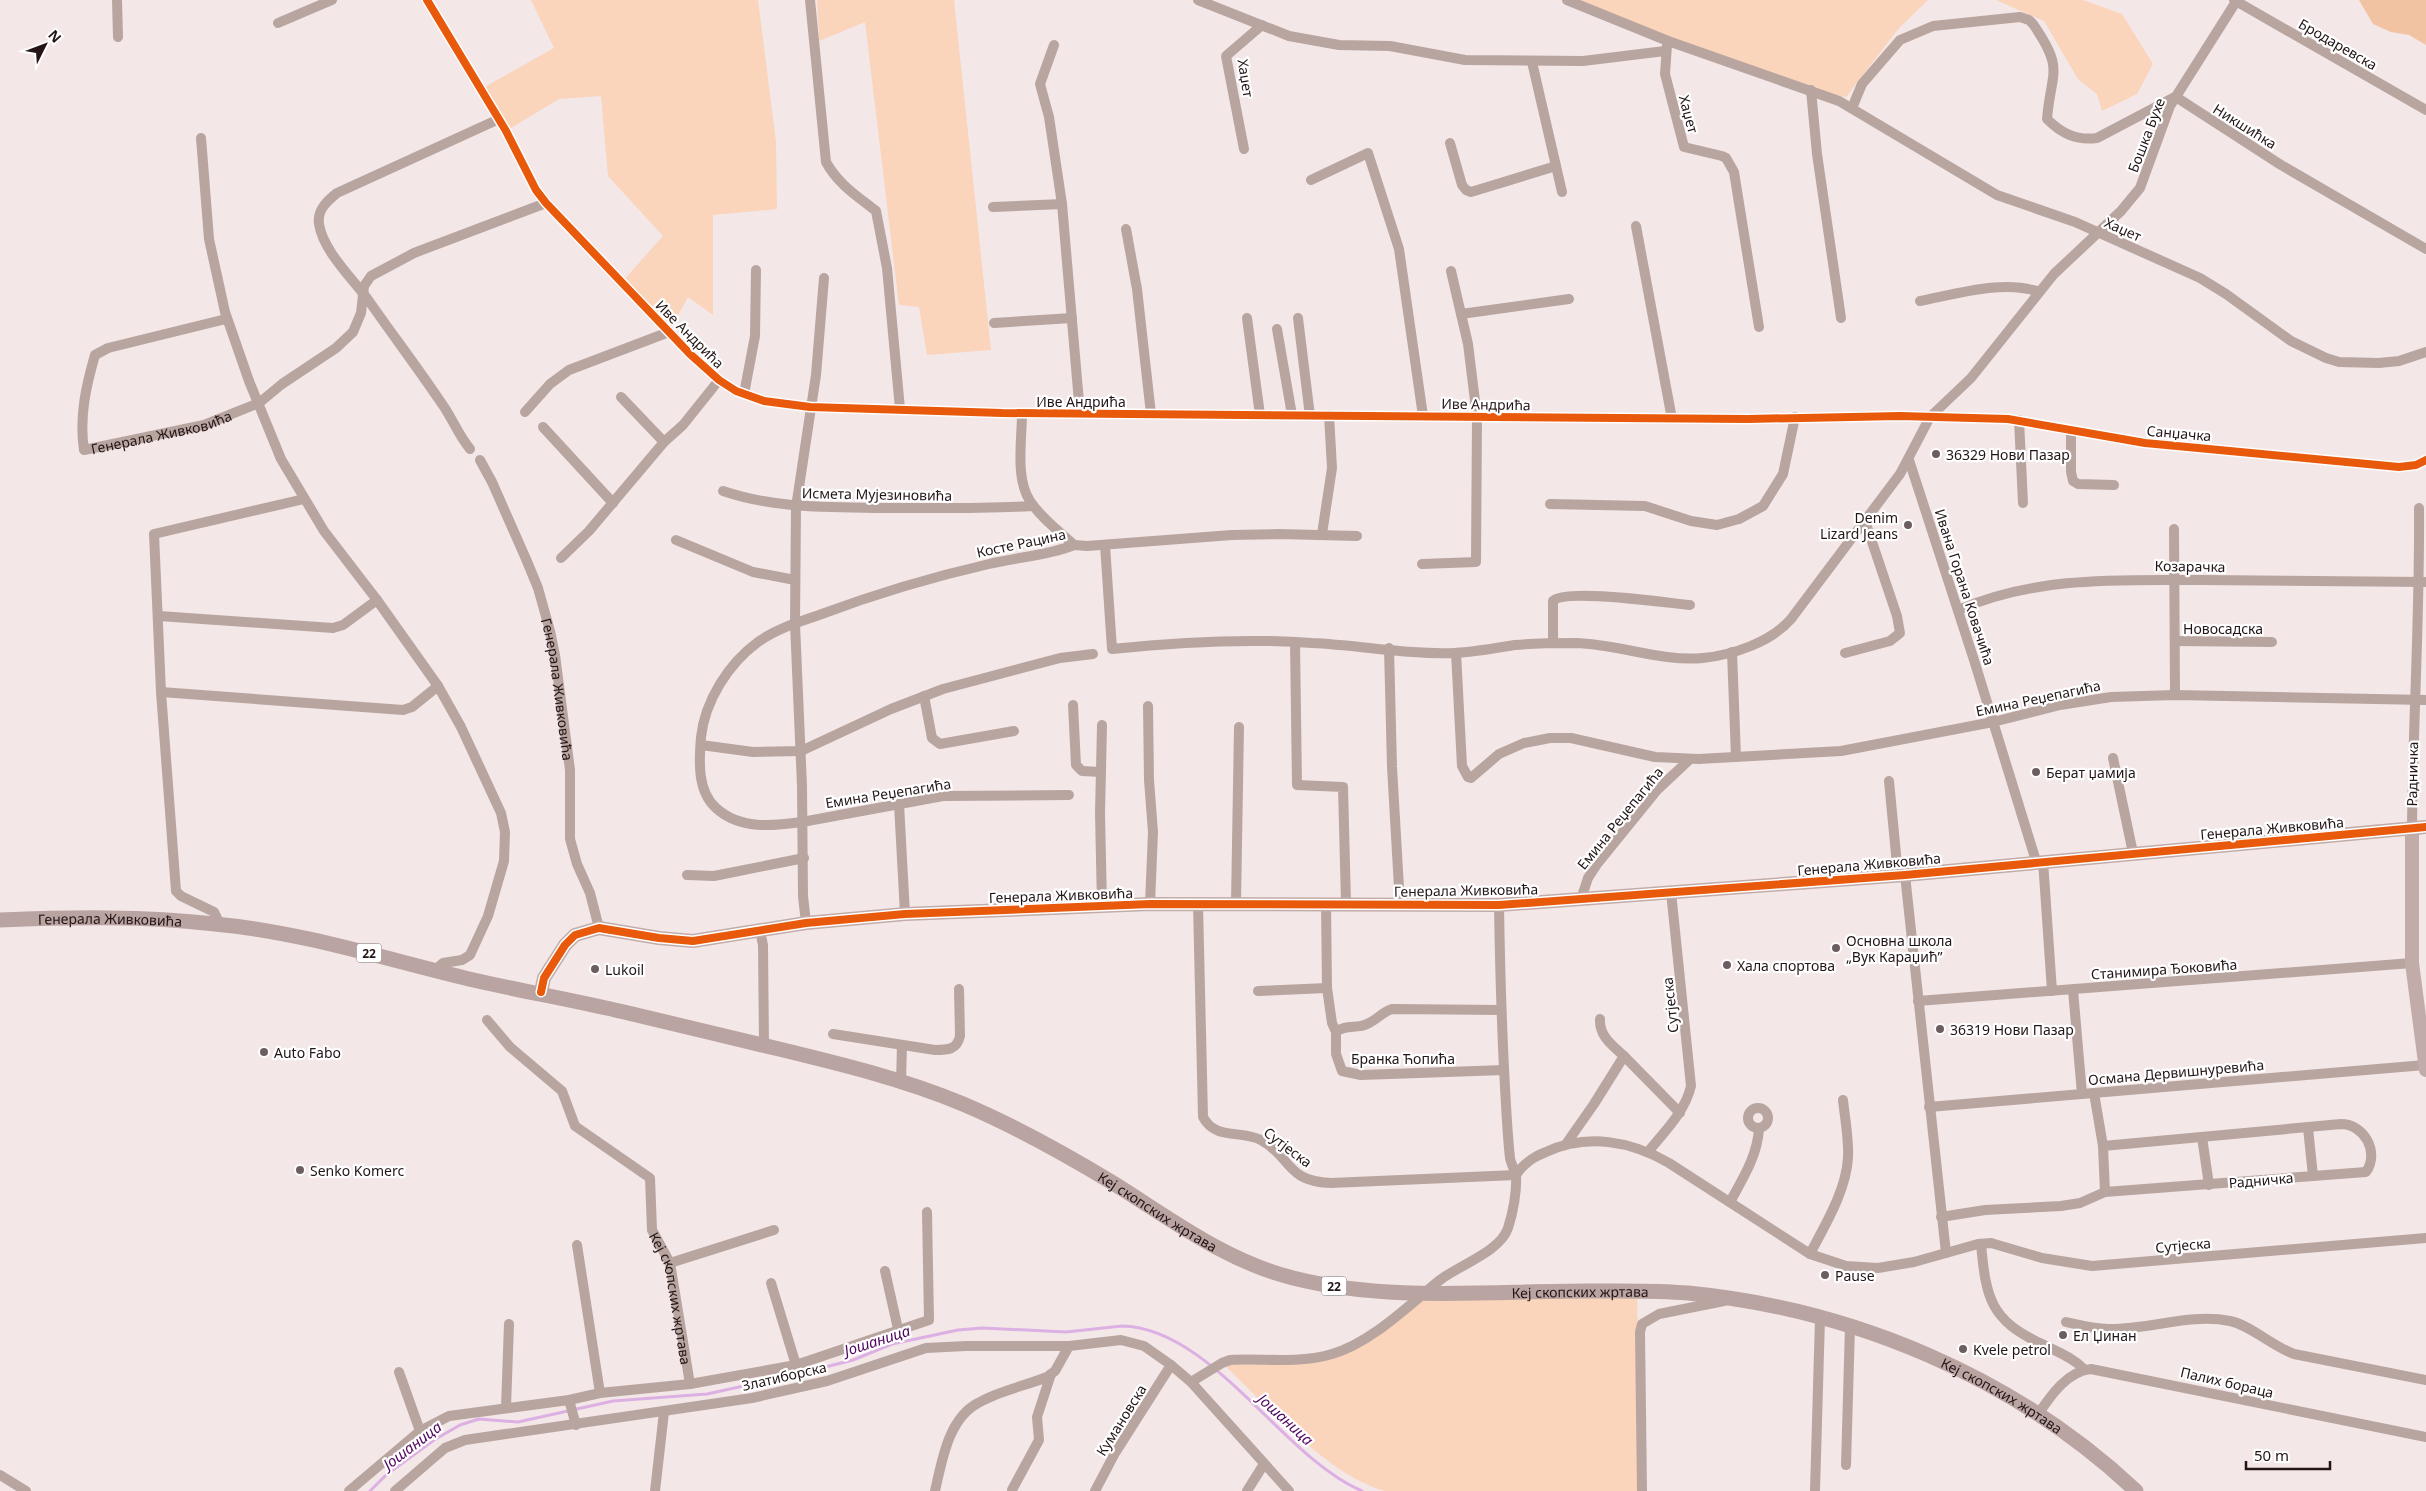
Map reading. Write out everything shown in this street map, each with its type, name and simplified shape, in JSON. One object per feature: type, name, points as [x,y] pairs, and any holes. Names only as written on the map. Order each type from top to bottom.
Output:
[{"type":"main road","name":"Генерала Живковића","points":[[0,920],[112,918],[220,924],[316,940],[435,970],[542,992]]},
{"type":"main road","name":"Кеј скопских жртава","points":[[542,992],[863,1069],[964,1105],[1024,1132],[1107,1180],[1171,1222],[1252,1264],[1292,1278],[1326,1285],[1427,1293],[1638,1291],[1692,1294],[1785,1309],[1850,1326],[1946,1363],[1987,1383],[2039,1413],[2104,1463],[2136,1491]]},
{"type":"street","points":[[117,0],[118,37]]},
{"type":"street","points":[[278,23],[332,0]]},
{"type":"street","name":"Иве Андрића","points":[[427,0],[499,119],[536,190],[546,203],[669,332],[719,380],[744,394],[764,401],[810,407],[1022,414],[1748,419],[1930,416]]},
{"type":"street","points":[[810,0],[826,162],[833,176],[876,212],[886,268],[900,409]]},
{"type":"street","name":"Хаџет","points":[[1198,0],[1289,36],[1339,45],[1390,46],[1465,60],[1532,62],[1608,59],[1666,46]]},
{"type":"street","name":"Хаџет","points":[[1567,0],[1666,46],[1811,90],[1852,108],[1997,195],[2075,222],[2098,234],[2200,278],[2226,294],[2291,341],[2326,358],[2339,362],[2379,363],[2399,361],[2426,352]]},
{"type":"street","name":"Бродаревска","points":[[2176,97],[2236,1],[2426,110]]},
{"type":"street","points":[[1852,108],[1862,84],[1900,40],[1933,26],[2020,17],[2029,20],[2033,24],[2048,47],[2055,65],[2054,82],[2047,119],[2061,132],[2075,137],[2090,139],[2103,136],[2176,97]]},
{"type":"street","name":"Хаџет","points":[[1244,149],[1226,56],[1262,25]]},
{"type":"street","name":"Иве Андрића","points":[[1054,46],[1040,84],[1049,116],[1062,204],[1080,414]]},
{"type":"street","name":"Хаџет","points":[[1666,46],[1665,74],[1684,147],[1722,156],[1726,158],[1734,172],[1759,327]]},
{"type":"street","points":[[1532,62],[1562,192]]},
{"type":"street","points":[[1811,90],[1817,154],[1841,318]]},
{"type":"street","name":"Бошка Бухе","points":[[1930,416],[1971,378],[2039,292],[2068,260],[2122,211],[2140,188],[2150,165],[2167,113],[2176,97]]},
{"type":"street","name":"Никшићка","points":[[2176,97],[2281,165],[2426,249]]},
{"type":"street","points":[[470,449],[458,435],[439,399],[337,260],[325,240],[319,225],[320,215],[325,202],[337,193],[499,119]]},
{"type":"street","points":[[201,138],[209,239],[226,319],[281,459],[304,499],[338,550],[377,600],[438,686],[461,728],[501,812],[505,849],[502,872],[488,916],[472,950],[466,958],[443,963],[435,970]]},
{"type":"street","points":[[1450,143],[1462,185],[1471,192],[1556,166]]},
{"type":"street","name":"Иве Андрића","points":[[1311,180],[1368,153],[1399,249],[1423,416]]},
{"type":"street","points":[[362,292],[371,276],[414,254],[546,203]]},
{"type":"street","points":[[993,207],[1062,204]]},
{"type":"street","points":[[1636,226],[1672,418]]},
{"type":"street","points":[[1126,229],[1137,289],[1151,414]]},
{"type":"street","points":[[744,394],[755,336],[756,270]]},
{"type":"street","name":"Иве Андрића","points":[[1422,564],[1476,562],[1478,417],[1468,344],[1451,271]]},
{"type":"street","points":[[806,923],[802,882],[804,858],[802,786],[796,666],[796,507],[820,332],[824,278]]},
{"type":"street","points":[[1920,301],[2003,286],[2026,287],[2039,292]]},
{"type":"street","name":"Генерала Живковића","points":[[226,319],[108,348],[95,355],[85,392],[81,433],[84,450],[204,425],[259,403],[282,384],[336,348],[353,332],[360,320],[362,292]]},
{"type":"street","points":[[1461,314],[1569,299]]},
{"type":"street","points":[[994,323],[1072,318]]},
{"type":"street","points":[[1247,318],[1260,415]]},
{"type":"street","points":[[1298,318],[1310,416]]},
{"type":"street","points":[[1277,329],[1292,415]]},
{"type":"street","name":"Иве Андрића","points":[[525,412],[550,384],[569,370],[669,332]]},
{"type":"street","name":"Иве Андрића","points":[[561,558],[613,503],[664,442],[683,425],[719,380]]},
{"type":"street","points":[[621,397],[664,442]]},
{"type":"street","name":"Иве Андрића","points":[[1022,414],[1022,479],[1027,496],[1033,506],[1074,545]]},
{"type":"street","points":[[1322,534],[1332,468],[1330,415]]},
{"type":"street","points":[[1105,545],[1112,649],[1225,640],[1295,642],[1456,653],[1528,644],[1553,643],[1588,644],[1702,658],[1732,652],[1782,630],[1909,460],[1930,416]]},
{"type":"street","name":"Санџачка","points":[[1930,416],[2019,420],[2071,431],[2158,444],[2399,467],[2416,465],[2426,460]]},
{"type":"street","points":[[1550,504],[1645,506],[1691,521],[1717,525],[1739,519],[1763,506],[1783,474],[1795,417]]},
{"type":"street","points":[[2019,420],[2023,502]]},
{"type":"street","points":[[543,427],[613,503]]},
{"type":"street","points":[[2071,431],[2071,472],[2073,481],[2078,484],[2114,484]]},
{"type":"street","name":"Генерала Живковића","points":[[480,460],[540,585],[556,664],[570,770],[570,839],[577,864],[590,893],[599,928]]},
{"type":"street","name":"Ивана Горана Ковачића","points":[[1909,460],[1993,722]]},
{"type":"street","name":"Исмета Мујезиновића","points":[[723,491],[742,497],[796,507],[987,508],[1033,506]]},
{"type":"street","name":"Генерала Живковића","points":[[220,924],[214,912],[181,896],[176,891],[161,692],[154,534],[304,499]]},
{"type":"street","name":"Радничка","points":[[2419,508],[2423,582],[2414,699],[2412,963],[2426,1067]]},
{"type":"street","points":[[1845,654],[1890,641],[1900,633],[1897,616],[1865,521]]},
{"type":"street","name":"Новосадска","points":[[2174,529],[2175,695]]},
{"type":"street","name":"Косте Рацина","points":[[708,798],[699,761],[709,706],[730,671],[756,644],[772,633],[938,577],[1074,545],[1105,545],[1232,535],[1322,534],[1357,536]]},
{"type":"street","points":[[676,540],[752,572],[795,580]]},
{"type":"street","name":"Козарачка","points":[[1958,610],[2006,592],[2047,584],[2123,578],[2423,582]]},
{"type":"street","points":[[1553,643],[1552,606],[1553,601],[1561,596],[1613,597],[1690,605]]},
{"type":"street","points":[[159,616],[333,628],[343,625],[377,600]]},
{"type":"street","name":"Новосадска","points":[[2175,641],[2272,642]]},
{"type":"street","points":[[1295,642],[1297,785],[1343,786],[1346,903]]},
{"type":"street","name":"Генерала Живковића","points":[[1389,648],[1392,767],[1400,905]]},
{"type":"street","points":[[1732,652],[1736,757]]},
{"type":"street","name":"Емина Реџепагића","points":[[1456,653],[1462,766],[1468,777],[1476,775],[1494,758],[1507,750],[1524,743],[1550,738],[1571,738],[1644,756],[1689,760],[1841,751],[1993,722],[2090,699],[2175,695],[2426,700]]},
{"type":"street","points":[[701,745],[754,752],[801,751],[924,696],[1060,658],[1093,654]]},
{"type":"street","points":[[161,692],[403,710],[412,707],[438,686]]},
{"type":"street","points":[[924,696],[932,738],[940,744],[1014,731]]},
{"type":"street","points":[[1073,705],[1076,765],[1082,770],[1101,772]]},
{"type":"street","name":"Генерала Живковића","points":[[1148,706],[1149,780],[1153,832],[1150,904]]},
{"type":"street","points":[[1993,722],[2039,861],[2052,991]]},
{"type":"street","name":"Генерала Живковића","points":[[1102,725],[1100,821],[1102,906]]},
{"type":"street","points":[[1236,904],[1239,727]]},
{"type":"street","points":[[2113,758],[2133,853]]},
{"type":"street","name":"Емина Реџепагића","points":[[1582,899],[1588,878],[1597,864],[1657,790],[1689,760]]},
{"type":"street","points":[[1889,781],[1918,1001],[1946,1253]]},
{"type":"street","name":"Емина Реџепагића","points":[[708,798],[718,810],[739,822],[768,825],[802,822],[899,804],[962,795],[1069,795]]},
{"type":"street","points":[[899,804],[905,914]]},
{"type":"street","name":"Генерала Живковића","points":[[542,992],[544,978],[565,945],[575,935],[599,928],[683,941],[706,940],[806,923],[905,914],[1150,904],[1499,904],[1901,875],[2426,827]]},
{"type":"street","points":[[687,875],[714,876],[804,858]]},
{"type":"street","name":"Сутјеска","points":[[1648,1152],[1680,1113],[1690,1092],[1691,1072],[1671,892]]},
{"type":"street","points":[[1258,991],[1327,988],[1326,903]]},
{"type":"street","name":"Сутјеска","points":[[1198,904],[1203,1117],[1210,1126],[1221,1133],[1250,1136],[1263,1141],[1300,1176],[1322,1183],[1516,1175],[1529,1160],[1566,1144],[1608,1142],[1629,1145],[1669,1163],[1810,1254],[1846,1266],[1868,1268],[1914,1262],[1981,1244],[2000,1245],[2042,1258],[2092,1266],[2426,1238]]},
{"type":"street","points":[[1191,1382],[1222,1362],[1242,1359],[1294,1359],[1333,1354],[1345,1349],[1376,1330],[1412,1302],[1427,1293],[1440,1280],[1503,1238],[1510,1219],[1516,1175],[1509,1148],[1504,1070],[1499,904]]},
{"type":"street","points":[[760,931],[763,946],[764,1046]]},
{"type":"street","name":"Станимира Ђоковића","points":[[1918,1001],[2412,963]]},
{"type":"street","name":"Бранка Ћопића","points":[[1327,988],[1336,1032],[1338,1062],[1346,1073],[1361,1075],[1504,1070]]},
{"type":"street","points":[[832,1034],[947,1050],[956,1046],[960,1036],[960,989]]},
{"type":"street","points":[[2073,990],[2082,1094]]},
{"type":"street","points":[[1336,1032],[1343,1028],[1368,1024],[1383,1012],[1392,1009],[1501,1010]]},
{"type":"street","points":[[1600,1019],[1603,1035],[1680,1113]]},
{"type":"street","name":"Кеј скопских жртава","points":[[487,1020],[510,1047],[562,1091],[575,1126],[650,1178],[652,1230],[670,1263],[690,1384]]},
{"type":"street","points":[[901,1082],[902,1045]]},
{"type":"street","points":[[1566,1144],[1624,1056]]},
{"type":"street","name":"Османа Дервишнуревића","points":[[1929,1106],[2426,1067]]},
{"type":"street","points":[[1941,1217],[1985,1210],[2061,1206],[2080,1203],[2105,1192],[2104,1145],[2094,1093]]},
{"type":"street","points":[[1810,1254],[1837,1198],[1848,1160],[1843,1100]]},
{"type":"street","name":"Радничка","points":[[2104,1145],[2341,1124],[2353,1126],[2365,1136],[2370,1157],[2369,1168],[2361,1174],[2105,1192]]},
{"type":"street","points":[[1730,1202],[1755,1152],[1759,1128]]},
{"type":"street","name":"Радничка","points":[[2308,1128],[2313,1176]]},
{"type":"street","name":"Радничка","points":[[2202,1137],[2208,1185]]},
{"type":"street","name":"Кеј скопских жртава","points":[[351,1489],[420,1430],[449,1416],[506,1407],[570,1401],[600,1393],[690,1384],[796,1365],[929,1320],[927,1212]]},
{"type":"street","points":[[670,1263],[774,1230]]},
{"type":"street","points":[[1981,1244],[1987,1288],[1996,1310],[2006,1324],[2023,1336],[2075,1360],[2084,1369],[2078,1371],[2053,1394],[2039,1413]]},
{"type":"street","points":[[577,1245],[600,1393]]},
{"type":"street","points":[[886,1271],[898,1329]]},
{"type":"street","points":[[770,1283],[796,1365]]},
{"type":"street","name":"Кеј скопских жртава","points":[[1642,1491],[1640,1332],[1642,1324],[1659,1314],[1732,1300]]},
{"type":"street","points":[[1815,1491],[1820,1318]]},
{"type":"street","points":[[2066,1322],[2107,1330],[2210,1320],[2229,1321],[2242,1325],[2276,1347],[2294,1354],[2426,1380]]},
{"type":"street","points":[[506,1407],[509,1324]]},
{"type":"street","points":[[1846,1465],[1850,1326]]},
{"type":"street","name":"Златиборска","points":[[395,1491],[432,1458],[458,1442],[575,1421],[664,1412],[752,1398],[800,1388],[859,1372],[926,1348],[1069,1346],[1120,1340],[1137,1343],[1151,1349],[1171,1365]]},
{"type":"street","points":[[1012,1490],[1039,1440],[1037,1417],[1051,1374],[1069,1346]]},
{"type":"street","points":[[1171,1365],[1191,1382],[1232,1430],[1289,1491]]},
{"type":"street","name":"Кумановска","points":[[1095,1491],[1115,1453],[1171,1365]]},
{"type":"street","name":"Палих бораца","points":[[2084,1369],[2106,1370],[2332,1419],[2426,1437]]},
{"type":"street","points":[[399,1372],[420,1430]]},
{"type":"street","points":[[935,1491],[951,1435],[964,1414],[979,1402],[1051,1374]]},
{"type":"street","points":[[570,1401],[575,1421]]},
{"type":"street","points":[[655,1491],[664,1412]]},
{"type":"street","points":[[1247,1491],[1264,1464]]},
{"type":"street","points":[[0,1475],[26,1491]]},
{"type":"shaded area","points":[[531,0],[758,0],[776,142],[777,209],[713,215],[713,315],[688,297],[669,332],[622,282],[663,236],[608,176],[601,96],[559,99],[506,131],[481,89],[554,48]]},
{"type":"shaded area","points":[[817,0],[954,0],[991,350],[927,355],[919,307],[899,305],[865,22],[819,41]]},
{"type":"shaded area","points":[[1567,0],[1928,0],[1899,28],[1846,97],[1811,90]]},
{"type":"shaded area","points":[[1996,0],[2083,0],[2122,14],[2153,64],[2137,94],[2102,111],[2097,94],[2078,79],[2044,21]]},
{"type":"shaded area","points":[[2359,0],[2426,0],[2426,45],[2409,35],[2391,32],[2373,24]]},
{"type":"shaded area","points":[[1637,1298],[1641,1491],[1385,1491],[1363,1483],[1320,1454],[1277,1417],[1222,1363],[1333,1354],[1419,1299]]},
{"type":"waterway","name":"Јошаница","points":[[370,1491],[386,1475],[434,1440],[460,1425],[479,1419],[518,1422],[613,1401],[707,1394],[853,1360],[892,1344],[958,1330],[982,1328],[1066,1332],[1122,1326],[1155,1332],[1186,1348],[1216,1370],[1246,1396],[1303,1451],[1332,1474],[1362,1491]]},
{"type":"cycle path","points":[[427,0],[506,131],[536,190],[546,203],[690,354],[719,380],[736,391],[764,401],[810,407],[1002,413],[1748,419],[1900,416],[2008,419],[2145,443],[2399,467],[2416,465],[2426,460]]},
{"type":"cycle path","points":[[541,992],[544,978],[565,945],[575,935],[599,928],[659,938],[693,941],[806,923],[905,914],[1150,904],[1499,905],[1905,875],[2426,827]]},
{"type":"place","name":"36329 Нови Пазар","points":[[1936,454]]},
{"type":"place","name":"Denim Lizard Jeans","points":[[1908,525]]},
{"type":"place","name":"Берат џамија","points":[[2036,772]]},
{"type":"place","name":"Основна школа „Вук Караџић”","points":[[1836,948]]},
{"type":"place","name":"Хала спортова","points":[[1727,965]]},
{"type":"place","name":"Lukoil","points":[[595,969]]},
{"type":"place","name":"36319 Нови Пазар","points":[[1940,1029]]},
{"type":"place","name":"Auto Fabo","points":[[264,1052]]},
{"type":"place","name":"Senko Komerc","points":[[300,1170]]},
{"type":"place","name":"Pause","points":[[1825,1275]]},
{"type":"place","name":"Ел Џинан","points":[[2063,1335]]},
{"type":"place","name":"Kvele petrol","points":[[1963,1349]]}]
